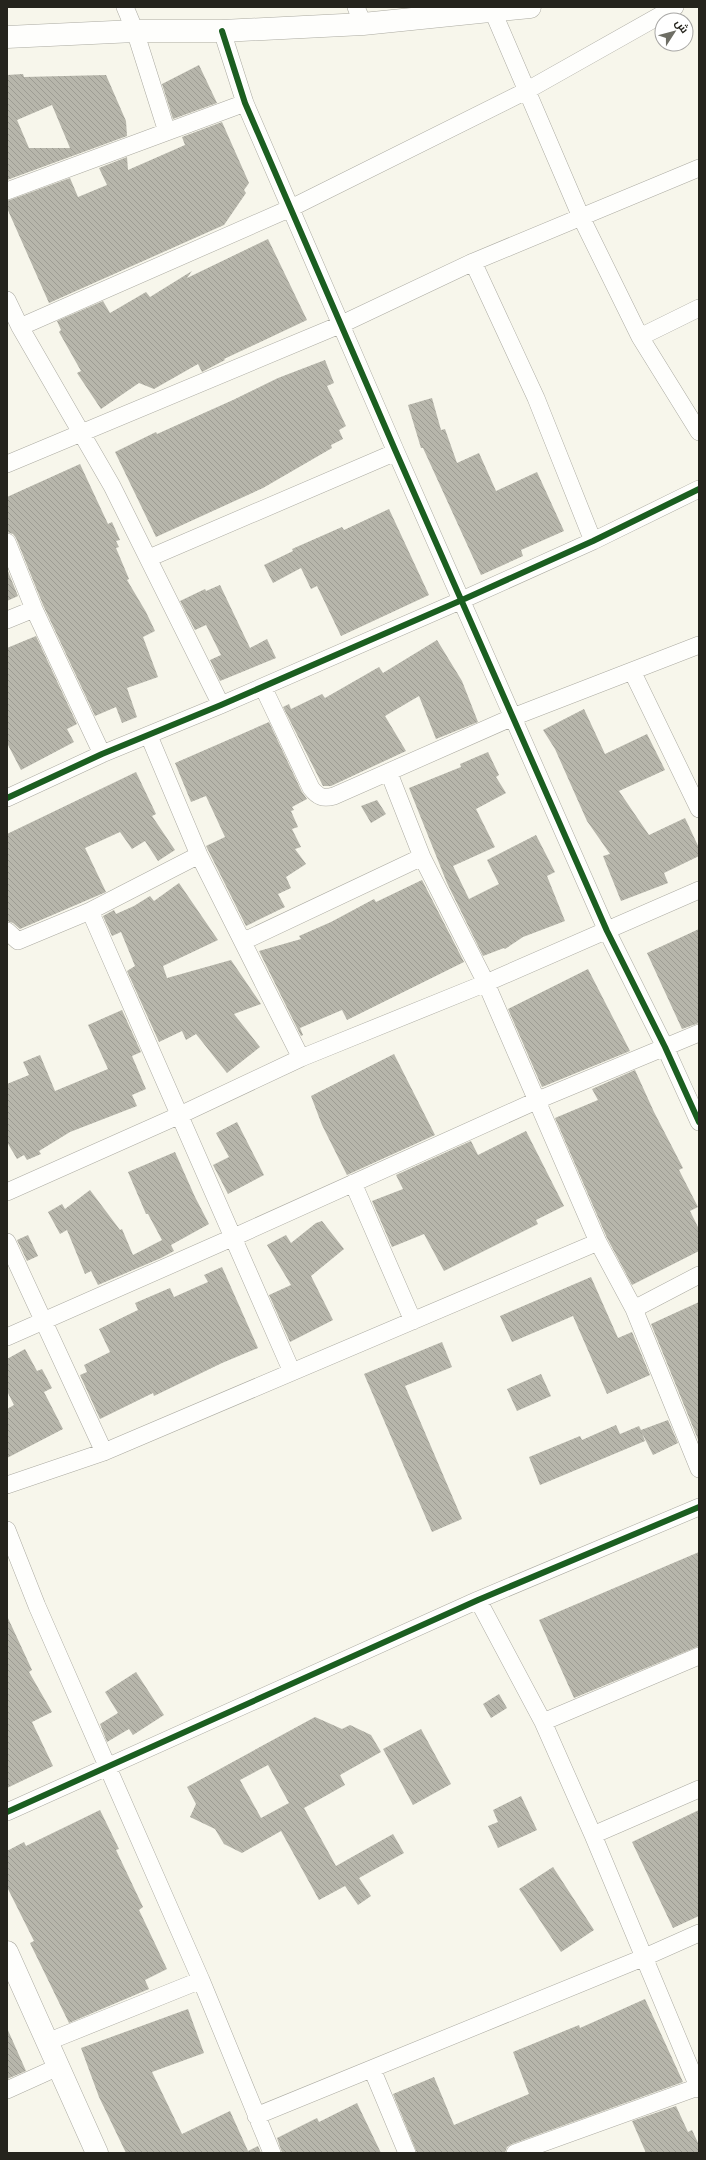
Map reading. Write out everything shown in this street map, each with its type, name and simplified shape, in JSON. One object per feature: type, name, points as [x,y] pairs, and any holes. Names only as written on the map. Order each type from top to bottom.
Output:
[{"type":"street","points":[[125,7],[136,31],[167,132]]},
{"type":"street","points":[[7,37],[136,31],[222,31],[360,15],[530,7]]},
{"type":"street","points":[[20,327],[291,208],[526,91],[675,7]]},
{"type":"street","points":[[492,9],[581,217],[640,337],[699,432]]},
{"type":"street","points":[[222,31],[245,104],[342,324],[396,452],[607,931],[665,1047],[699,1122]]},
{"type":"street","points":[[7,191],[245,104]]},
{"type":"street","points":[[7,464],[342,324],[473,262],[699,168]]},
{"type":"street","points":[[473,262],[536,398],[593,541]]},
{"type":"street","points":[[7,300],[20,327],[83,433],[149,558],[221,705]]},
{"type":"street","points":[[640,337],[699,308]]},
{"type":"street","points":[[149,558],[396,452]]},
{"type":"street","points":[[7,798],[102,754],[149,736],[462,600],[593,541],[699,489]]},
{"type":"street","points":[[7,542],[34,609],[102,754]]},
{"type":"street","points":[[7,620],[34,609]]},
{"type":"street","points":[[263,687],[311,788],[317,796],[326,798],[334,796],[513,717],[699,645]]},
{"type":"street","points":[[632,671],[699,809]]},
{"type":"street","points":[[149,736],[199,855],[244,941],[301,1058]]},
{"type":"street","points":[[389,772],[422,857],[486,983],[538,1100],[598,1242],[634,1309],[699,1470]]},
{"type":"street","points":[[7,931],[18,941],[90,911],[199,855]]},
{"type":"street","points":[[244,941],[422,857]]},
{"type":"street","points":[[7,1192],[180,1115],[301,1058],[486,983],[699,890]]},
{"type":"street","points":[[90,911],[292,1372]]},
{"type":"street","points":[[7,1337],[234,1237],[538,1100],[699,1033]]},
{"type":"street","points":[[353,1183],[413,1320]]},
{"type":"street","points":[[7,1242],[45,1321],[104,1452]]},
{"type":"street","points":[[7,1485],[104,1452],[598,1242]]},
{"type":"street","points":[[634,1309],[699,1275]]},
{"type":"street","points":[[7,1812],[478,1600],[699,1507]]},
{"type":"street","points":[[7,1530],[37,1606],[201,1980],[272,2153]]},
{"type":"street","points":[[478,1600],[542,1722],[593,1835],[698,2088],[515,2153]]},
{"type":"street","points":[[542,1722],[699,1656]]},
{"type":"street","points":[[593,1835],[699,1789]]},
{"type":"street","points":[[256,2116],[645,1958],[699,1933]]},
{"type":"street","points":[[8,1956],[97,2153]]},
{"type":"street","points":[[47,2042],[201,1980]]},
{"type":"street","points":[[7,2090],[58,2067]]},
{"type":"street","points":[[372,2069],[408,2153]]},
{"type":"building","points":[[199,65],[217,103],[173,119],[162,84]]},
{"type":"building","points":[[23,74],[24,77],[106,75],[126,121],[127,136],[7,180],[7,75]],"holes":[[[52,105],[70,148],[29,148],[17,120]]]},
{"type":"building","points":[[222,122],[249,183],[244,190],[246,193],[224,225],[49,303],[7,208],[7,201],[70,178],[78,197],[107,185],[99,168],[127,157],[128,170],[185,145],[182,137]]},
{"type":"building","points":[[268,239],[307,320],[224,359],[225,360],[202,372],[198,364],[154,389],[139,383],[101,409],[77,373],[81,371],[59,332],[61,330],[57,321],[103,301],[110,313],[146,292],[150,297],[192,271],[187,278]]},
{"type":"building","points":[[325,360],[334,383],[327,386],[346,426],[339,430],[343,439],[331,445],[332,448],[263,488],[156,537],[115,452],[156,432],[157,434],[233,400],[278,378]]},
{"type":"building","points":[[432,398],[441,430],[445,429],[457,463],[479,453],[496,491],[537,472],[564,531],[521,550],[523,556],[481,575],[423,448],[421,448],[408,405]]},
{"type":"building","points":[[80,464],[108,524],[112,522],[120,540],[116,541],[119,547],[116,548],[129,579],[127,580],[146,612],[155,631],[143,637],[158,677],[127,688],[137,717],[122,723],[116,707],[95,716],[43,605],[16,538],[13,534],[7,532],[7,497]]},
{"type":"building","points":[[389,509],[429,595],[341,636],[317,586],[311,589],[301,568],[273,583],[264,565],[293,551],[292,549],[342,527],[344,530]]},
{"type":"building","points":[[7,569],[18,596],[7,601]]},
{"type":"building","points":[[220,585],[250,648],[267,639],[276,658],[220,681],[210,660],[221,655],[206,625],[195,630],[180,601],[205,589],[206,591]]},
{"type":"building","points":[[36,636],[77,724],[67,729],[74,742],[21,770],[7,743],[7,648]]},
{"type":"building","points":[[437,640],[462,681],[478,722],[436,739],[419,696],[385,716],[406,751],[331,786],[323,786],[283,707],[289,704],[291,709],[322,694],[325,698],[379,667],[383,673]]},
{"type":"building","points":[[584,709],[605,754],[647,734],[665,770],[619,791],[649,835],[685,818],[699,848],[699,856],[664,873],[668,883],[621,901],[603,856],[610,854],[587,821],[555,749],[543,730]]},
{"type":"building","points":[[269,722],[302,792],[307,799],[292,807],[294,810],[291,811],[298,827],[292,829],[301,847],[295,849],[306,864],[286,877],[291,888],[278,894],[285,907],[246,926],[206,846],[225,837],[206,796],[191,802],[175,763]]},
{"type":"building","points":[[488,752],[499,775],[496,777],[506,793],[476,809],[495,847],[453,866],[469,899],[499,884],[487,860],[536,835],[555,872],[547,876],[565,921],[523,937],[505,949],[504,948],[483,956],[447,883],[409,788],[461,767],[460,764]]},
{"type":"building","points":[[136,772],[156,814],[152,816],[175,850],[158,861],[145,841],[132,849],[120,832],[85,848],[106,892],[20,929],[13,923],[7,921],[7,834]]},
{"type":"building","points":[[377,800],[386,814],[371,823],[361,806]]},
{"type":"building","points":[[422,880],[464,962],[347,1020],[342,1010],[300,1028],[303,1035],[301,1036],[259,951],[301,939],[299,936],[331,922],[374,899],[376,902]]},
{"type":"building","points":[[179,883],[218,940],[163,966],[167,978],[231,960],[261,1004],[234,1014],[260,1047],[227,1073],[196,1034],[186,1040],[182,1031],[159,1042],[127,971],[135,966],[121,932],[112,936],[103,916],[114,910],[116,914],[134,906],[150,896],[154,901]]},
{"type":"building","points":[[699,929],[699,1023],[682,1029],[647,953]]},
{"type":"building","points":[[588,969],[630,1051],[542,1087],[508,1009]]},
{"type":"building","points":[[122,1010],[141,1052],[132,1056],[146,1089],[132,1095],[137,1106],[70,1132],[39,1151],[41,1154],[27,1160],[24,1155],[17,1159],[7,1142],[7,1084],[29,1075],[23,1062],[40,1055],[55,1091],[108,1069],[88,1025]]},
{"type":"building","points":[[394,1054],[435,1135],[347,1175],[322,1125],[311,1096]]},
{"type":"building","points":[[635,1070],[654,1112],[683,1168],[679,1170],[698,1207],[690,1211],[699,1229],[699,1251],[632,1285],[607,1238],[555,1118],[598,1100],[592,1089]]},
{"type":"building","points":[[237,1122],[264,1175],[228,1194],[213,1165],[229,1157],[216,1133]]},
{"type":"building","points":[[526,1131],[564,1206],[536,1220],[538,1224],[444,1271],[424,1234],[392,1247],[372,1201],[403,1189],[396,1175],[471,1141],[478,1155]]},
{"type":"building","points":[[175,1152],[209,1224],[171,1245],[174,1251],[98,1285],[91,1271],[85,1274],[67,1230],[60,1234],[48,1212],[62,1204],[65,1209],[90,1190],[120,1230],[122,1229],[133,1255],[162,1240],[148,1214],[146,1214],[128,1172]]},
{"type":"building","points":[[322,1221],[344,1249],[311,1276],[333,1320],[290,1342],[269,1295],[291,1285],[267,1245],[286,1235],[291,1243],[316,1223]]},
{"type":"building","points":[[28,1235],[38,1256],[27,1261],[17,1240]]},
{"type":"building","points":[[222,1267],[258,1348],[222,1363],[154,1396],[153,1393],[100,1419],[80,1375],[87,1372],[84,1365],[110,1352],[99,1329],[138,1310],[135,1303],[170,1288],[174,1297],[208,1282],[204,1275]]},
{"type":"building","points":[[591,1277],[618,1338],[632,1332],[650,1375],[607,1394],[573,1316],[512,1342],[500,1316]]},
{"type":"building","points":[[699,1302],[699,1442],[651,1324]]},
{"type":"building","points":[[442,1342],[452,1367],[405,1386],[462,1519],[432,1532],[364,1374]]},
{"type":"building","points":[[25,1349],[37,1371],[42,1369],[52,1388],[44,1392],[63,1429],[7,1458],[7,1409],[14,1405],[7,1391],[7,1359]]},
{"type":"building","points":[[541,1374],[551,1396],[517,1411],[507,1389]]},
{"type":"building","points":[[668,1420],[678,1443],[653,1455],[642,1433],[645,1441],[540,1485],[529,1457],[580,1436],[582,1440],[616,1425],[620,1434],[639,1426],[641,1430]]},
{"type":"building","points":[[699,1552],[699,1646],[574,1698],[539,1620]]},
{"type":"building","points":[[7,1616],[32,1670],[29,1672],[52,1712],[32,1722],[53,1766],[7,1788]]},
{"type":"building","points":[[136,1672],[164,1715],[133,1735],[129,1729],[107,1742],[100,1724],[118,1713],[105,1692]]},
{"type":"building","points":[[499,1694],[507,1708],[491,1718],[483,1704]]},
{"type":"building","points":[[315,1717],[342,1729],[350,1725],[371,1735],[381,1752],[340,1775],[345,1785],[304,1808],[336,1866],[393,1834],[404,1853],[359,1878],[371,1896],[358,1905],[345,1886],[319,1900],[281,1831],[242,1853],[224,1844],[215,1829],[190,1817],[196,1804],[187,1787]],"holes":[[[268,1765],[289,1803],[261,1818],[240,1780]]]},
{"type":"building","points":[[421,1729],[451,1784],[413,1805],[383,1749]]},
{"type":"building","points":[[521,1796],[537,1830],[498,1848],[488,1826],[498,1822],[493,1810]]},
{"type":"building","points":[[100,1810],[119,1849],[116,1850],[143,1907],[139,1910],[167,1969],[145,1980],[149,1989],[69,2023],[30,1943],[34,1941],[7,1887],[7,1851],[24,1842],[26,1846]]},
{"type":"building","points":[[699,1810],[699,1916],[673,1928],[632,1842]]},
{"type":"building","points":[[553,1867],[594,1930],[561,1952],[519,1889]]},
{"type":"building","points":[[645,1999],[683,2082],[512,2144],[507,2147],[505,2153],[417,2153],[393,2094],[434,2077],[454,2125],[529,2094],[513,2052],[579,2025],[580,2028]]},
{"type":"building","points":[[188,2009],[204,2053],[152,2072],[182,2134],[230,2111],[248,2151],[258,2146],[261,2153],[126,2153],[99,2097],[81,2048]]},
{"type":"building","points":[[7,2028],[26,2071],[7,2079]]},
{"type":"building","points":[[357,2103],[381,2153],[282,2153],[277,2138],[317,2118],[319,2122]]},
{"type":"building","points":[[676,2106],[688,2132],[692,2130],[699,2145],[699,2153],[646,2153],[632,2121]]},
{"type":"cycle path","points":[[222,31],[245,103],[396,452],[607,931],[665,1047],[699,1122]]},
{"type":"cycle path","points":[[7,798],[102,754],[221,705],[462,600],[593,541],[699,489]]},
{"type":"cycle path","points":[[7,1812],[478,1600],[699,1507]]}]
